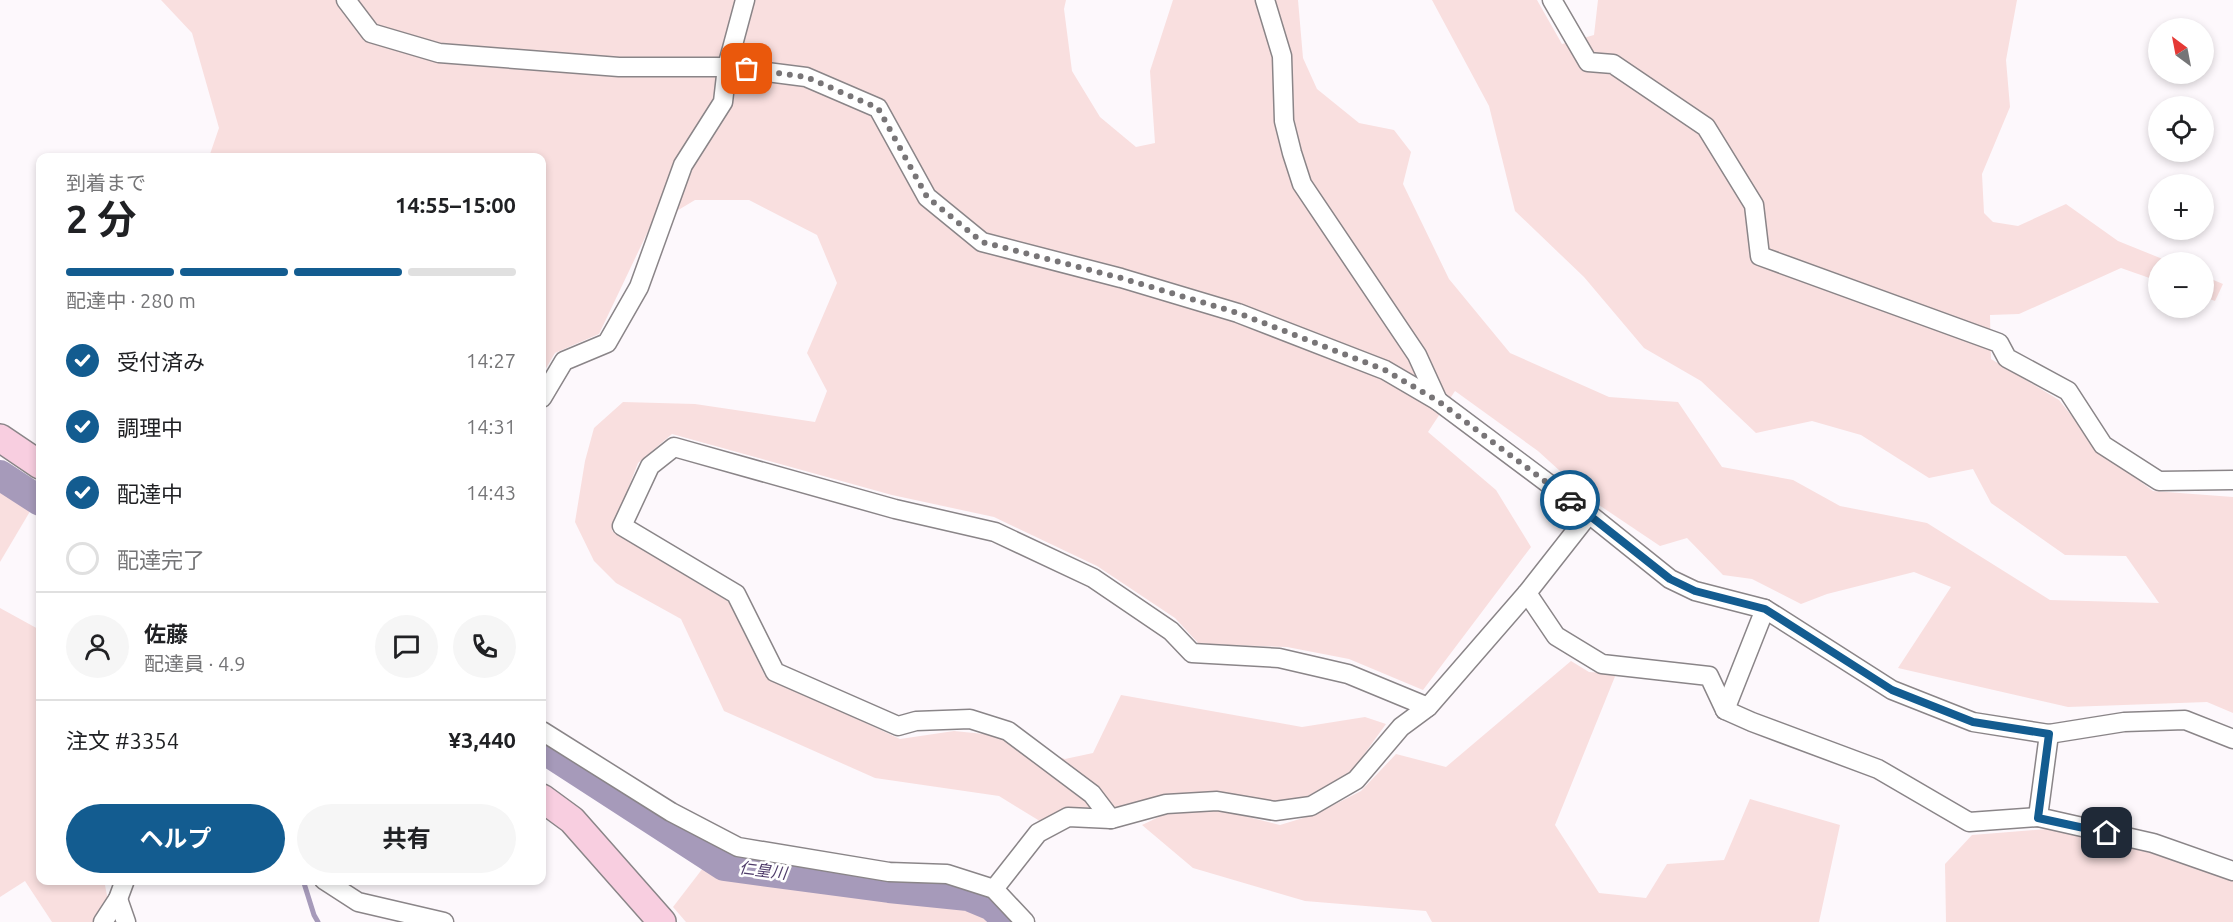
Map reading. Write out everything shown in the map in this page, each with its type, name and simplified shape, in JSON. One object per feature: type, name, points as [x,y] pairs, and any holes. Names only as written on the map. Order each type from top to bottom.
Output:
[{"type":"street","points":[[346,0],[371,33],[439,52],[619,67],[727,66],[806,77],[878,108],[927,197],[982,242],[1121,278],[1238,313],[1385,370],[1438,401],[1589,514],[1670,579],[1695,591],[1765,609],[1892,690],[1973,722],[2049,734],[2124,722],[2185,720],[2233,739]]},
{"type":"street","points":[[546,391],[564,361],[607,343],[639,287],[682,165],[723,102],[727,66],[745,0]]},
{"type":"street","points":[[1265,0],[1282,56],[1284,121],[1302,184],[1418,356],[1438,401]]},
{"type":"street","points":[[1552,0],[1588,62],[1613,64],[1706,127],[1754,205],[1760,256],[1999,342],[2007,358],[2068,391],[2103,445],[2159,481],[2233,480]]},
{"type":"street","points":[[0,438],[36,462]]},
{"type":"street","points":[[1111,819],[1092,794],[1008,731],[970,719],[916,721],[898,726],[775,672],[736,594],[622,526],[650,466],[674,447],[895,509],[995,532],[1093,578],[1171,631],[1192,653],[1279,658],[1348,674],[1428,707]]},
{"type":"street","points":[[994,889],[1038,833],[1068,817],[1111,819],[1166,804],[1217,801],[1275,811],[1311,806],[1356,780],[1401,727],[1428,707],[1527,593],[1589,514]]},
{"type":"street","points":[[1527,593],[1556,636],[1602,664],[1709,676],[1725,710],[1752,723],[1878,769],[1969,822],[2038,818],[2153,843],[2233,871]]},
{"type":"street","points":[[1725,710],[1765,609]]},
{"type":"street","points":[[546,734],[671,812],[738,847],[889,872],[948,874],[994,889],[1026,922]]},
{"type":"street","points":[[2038,818],[2049,734]]},
{"type":"street","points":[[546,801],[573,820],[662,922]]},
{"type":"street","points":[[103,922],[118,899],[122,885]]},
{"type":"street","points":[[332,885],[358,902],[444,922]]},
{"type":"street","points":[[118,899],[126,922]]},
{"type":"shaded area","points":[[161,0],[1066,0],[1064,9],[1072,71],[1100,117],[1136,147],[1155,143],[1150,71],[1173,0],[1298,0],[1303,58],[1317,89],[1359,123],[1394,130],[1411,152],[1403,184],[1449,279],[1510,353],[1609,397],[1678,402],[1722,467],[1793,480],[1840,506],[1927,523],[2050,600],[2159,603],[2126,556],[2065,555],[1991,503],[1973,469],[1929,478],[1861,435],[1812,421],[1756,433],[1701,381],[1644,348],[1584,277],[1515,211],[1489,106],[1432,0],[1537,0],[1562,44],[1594,35],[1598,0],[2017,0],[2006,60],[2010,107],[1982,174],[1984,213],[1993,222],[2018,226],[2066,204],[2118,241],[2148,253],[2148,277],[2121,268],[2019,314],[1990,315],[1991,359],[2059,400],[2099,450],[2153,491],[2233,497],[2233,713],[2207,702],[2068,707],[1898,668],[1951,587],[1914,572],[1827,594],[1801,604],[1752,579],[1723,575],[1687,538],[1660,546],[1593,501],[1538,451],[1455,391],[1428,432],[1496,490],[1531,547],[1423,690],[1349,659],[1287,647],[1199,644],[1175,618],[1097,566],[994,517],[892,495],[672,434],[638,463],[612,531],[729,602],[765,676],[900,739],[954,731],[994,735],[1065,759],[1093,753],[1121,695],[1302,727],[1365,717],[1386,724],[1352,771],[1306,797],[1273,801],[1216,792],[1166,795],[1115,809],[1066,807],[1043,823],[999,796],[875,778],[724,711],[681,619],[616,583],[594,561],[575,522],[585,461],[594,428],[623,402],[695,404],[815,422],[827,391],[807,353],[837,283],[817,235],[749,200],[695,200],[650,227],[599,334],[555,353],[546,368],[546,153],[210,153],[219,128],[192,33]]},
{"type":"shaded area","points":[[2214,280],[2223,284],[2214,301]]},
{"type":"shaded area","points":[[0,487],[32,508],[0,562]]},
{"type":"shaded area","points":[[0,608],[36,628],[36,885],[105,885],[112,922],[52,922],[25,881],[0,897]]},
{"type":"shaded area","points":[[1571,661],[1589,672],[1616,674],[1555,825],[1599,893],[1646,898],[1667,864],[1724,860],[1750,799],[1840,825],[1819,922],[1432,922],[1426,911],[1305,901],[1193,868],[1142,825],[1165,814],[1217,809],[1280,825],[1316,814],[1361,791],[1396,754],[1446,767]]},
{"type":"shaded area","points":[[2047,829],[2151,853],[2233,881],[2233,922],[1946,922],[1945,864],[1972,835]]},
{"type":"shaded area","points":[[703,868],[976,909],[987,922],[686,922],[673,907]]},
{"type":"waterway","name":"仁皇川","points":[[0,475],[36,498]]},
{"type":"waterway","name":"仁皇川","points":[[546,751],[724,866],[968,896],[992,906],[1009,922]]},
{"type":"waterway","points":[[305,885],[318,922]]},
{"type":"way so far","points":[[747,69],[806,77],[878,108],[927,197],[982,242],[1121,278],[1238,313],[1385,370],[1438,401],[1570,500]]},
{"type":"route","points":[[1570,500],[1670,579],[1695,591],[1765,609],[1892,690],[1973,722],[2049,734],[2038,818],[2107,833]]}]
